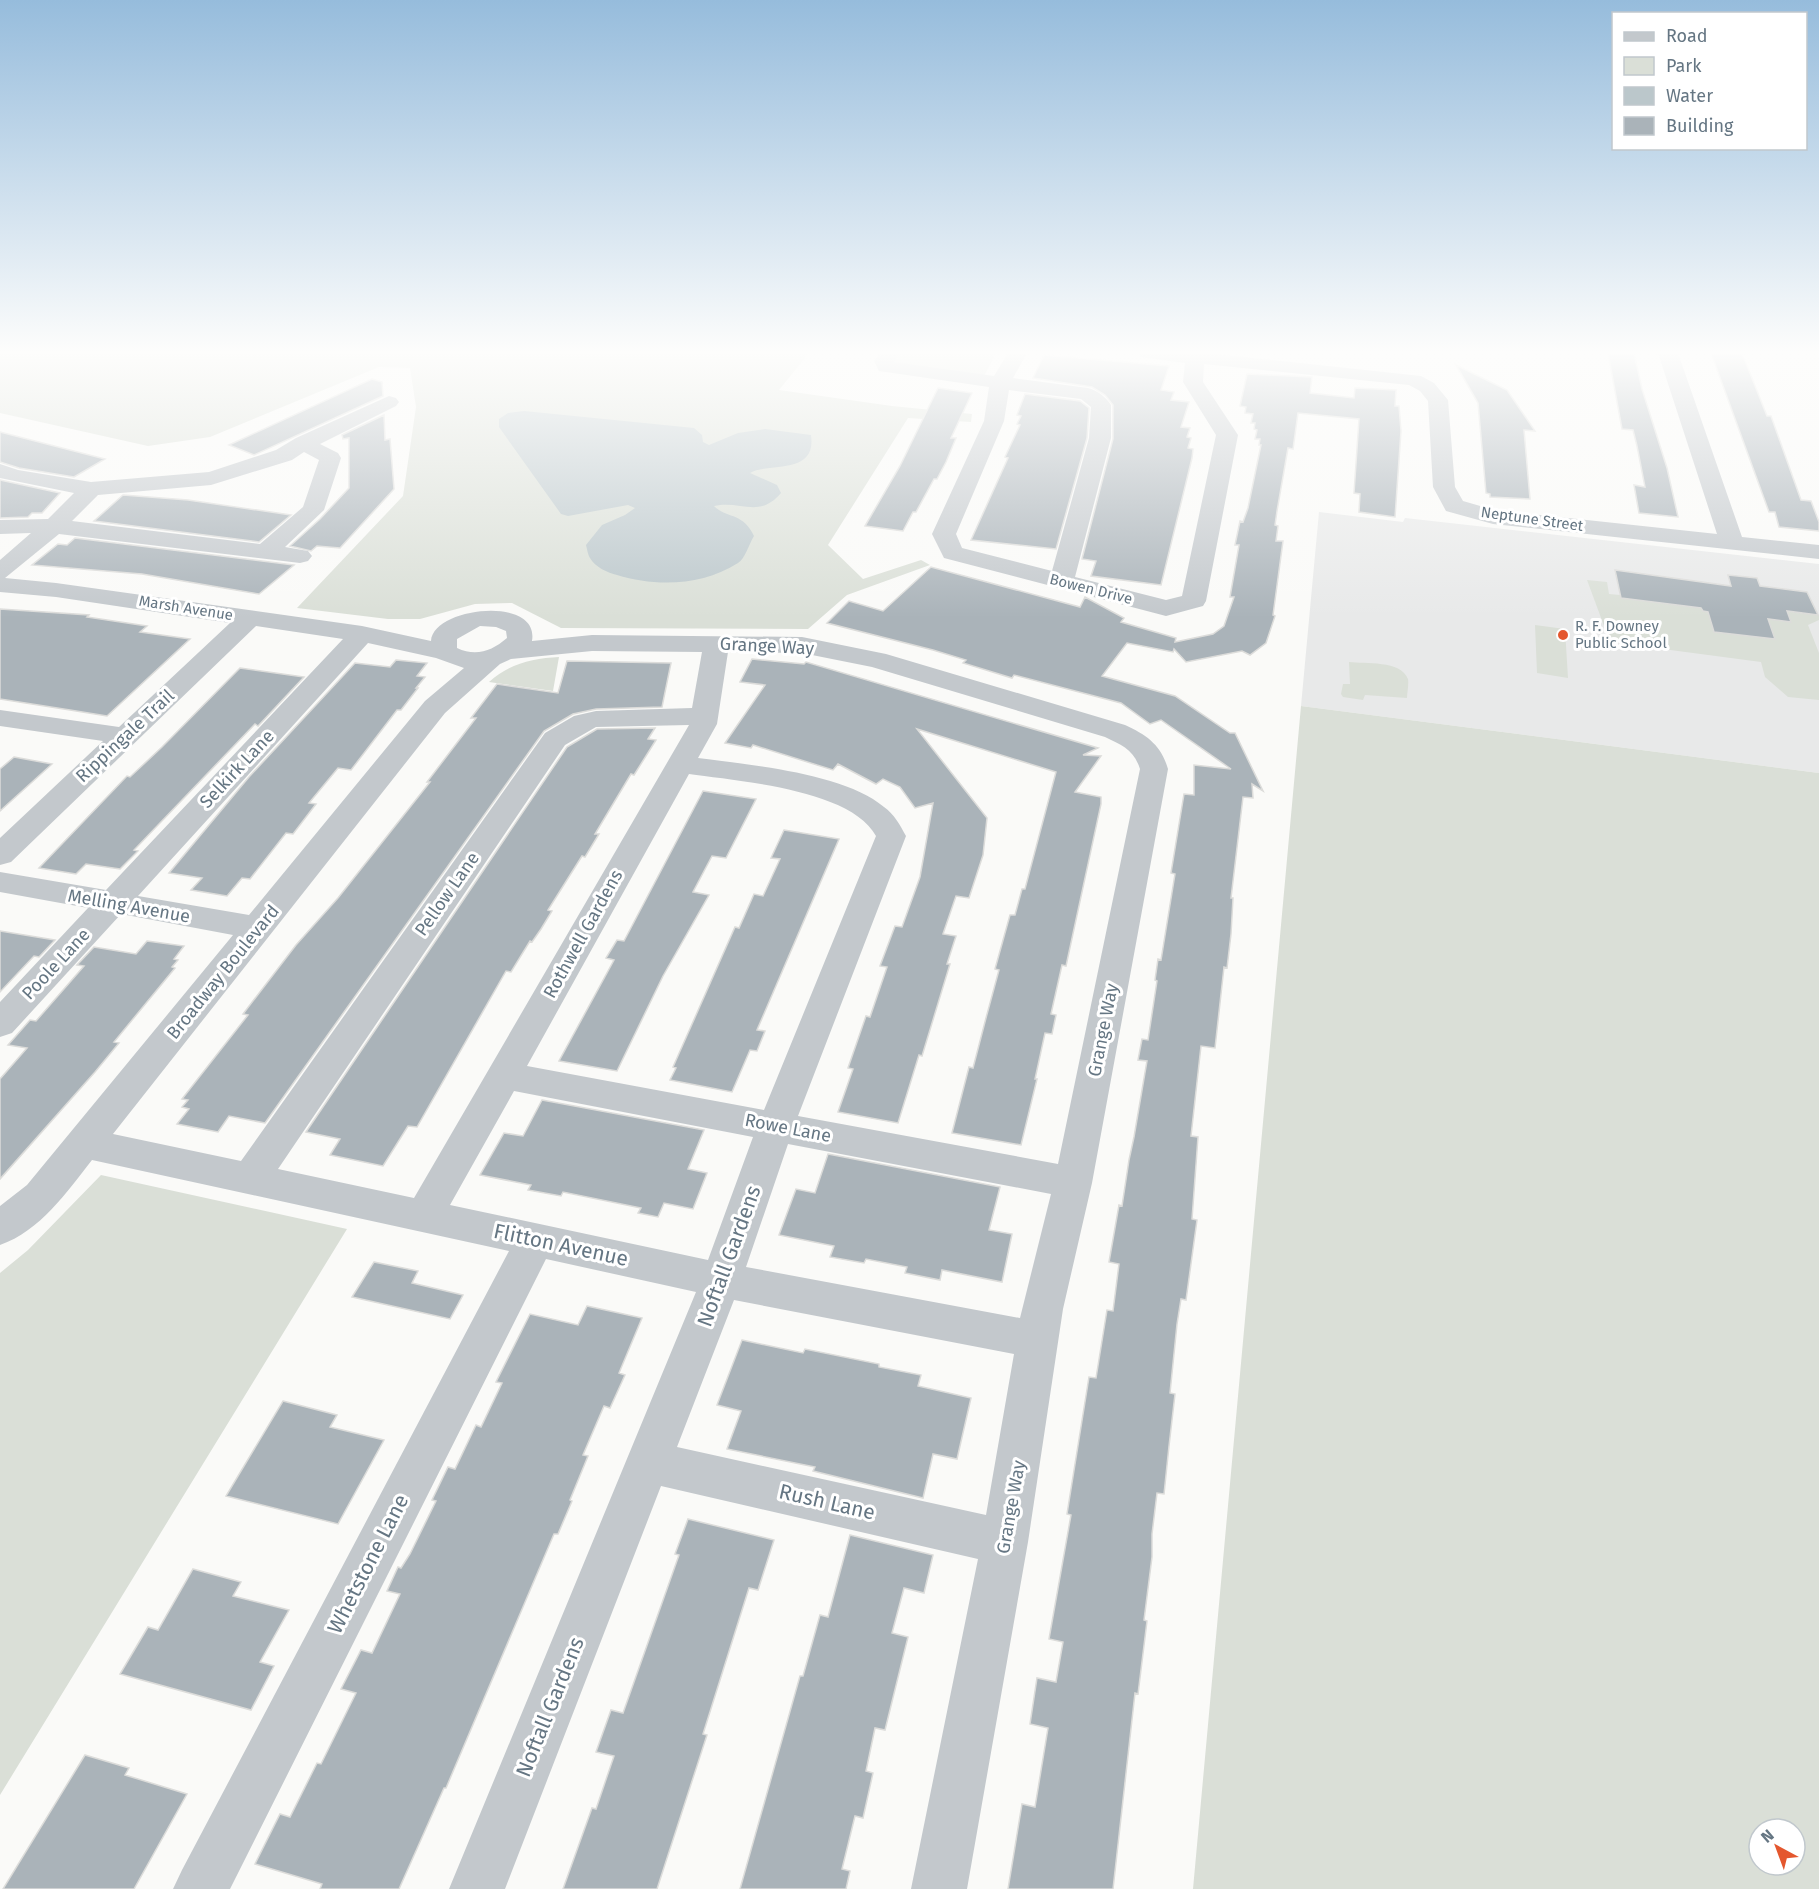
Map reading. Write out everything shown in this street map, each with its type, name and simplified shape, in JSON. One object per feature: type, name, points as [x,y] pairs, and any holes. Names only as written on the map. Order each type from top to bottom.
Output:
[{"type":"street","points":[[0,471],[14,476],[91,489],[212,478],[284,455],[308,441]]},
{"type":"street","name":"Bowen Drive","points":[[985,441],[944,534],[952,553],[1166,608],[1194,601],[1226,441]]},
{"type":"street","points":[[1061,582],[1099,441]]},
{"type":"street","name":"Neptune Street","points":[[1441,441],[1444,487],[1454,506],[1493,517],[1819,552]]},
{"type":"street","points":[[1698,441],[1732,543]]},
{"type":"street","points":[[266,551],[313,510],[325,479],[330,458],[304,443]]},
{"type":"street","points":[[0,572],[54,526],[91,489]]},
{"type":"street","points":[[0,527],[54,526],[300,556]]},
{"type":"street","name":"Marsh Avenue","points":[[0,585],[67,591],[367,635],[449,654],[461,660],[473,661],[498,655]]},
{"type":"street","name":"Rippingale Trail","points":[[0,855],[250,618]]},
{"type":"street","name":"Marsh Avenue","points":[[367,635],[423,631],[458,625],[481,618],[504,619],[519,627]]},
{"type":"street","name":"Broadway Boulevard","points":[[435,707],[449,654],[444,637],[458,625]]},
{"type":"street","name":"Grange Way","points":[[519,627],[547,639],[577,645]]},
{"type":"street","name":"Broadway Boulevard","points":[[0,1228],[41,1196],[435,707],[498,655],[520,640],[519,627]]},
{"type":"street","name":"Selkirk Lane","points":[[112,903],[367,635]]},
{"type":"street","name":"Rothwell Gardens","points":[[424,1216],[679,764],[704,724],[716,644]]},
{"type":"street","name":"Grange Way","points":[[498,655],[577,645],[802,645],[877,660],[1115,732],[1141,745],[1150,753],[1154,769],[1073,1183],[1042,1309],[1005,1542],[939,1889]]},
{"type":"street","name":"Pellow Lane","points":[[251,1178],[555,739],[584,722],[596,719],[705,716]]},
{"type":"street","points":[[0,718],[125,736]]},
{"type":"street","name":"Noftall Gardens","points":[[477,1889],[721,1280],[776,1126],[891,836],[878,817],[854,801],[818,789],[761,776],[679,764]]},
{"type":"street","name":"Melling Avenue","points":[[0,882],[258,928]]},
{"type":"street","name":"Poole Lane","points":[[0,1024],[112,903]]},
{"type":"street","name":"Rowe Lane","points":[[504,1075],[1073,1183]]},
{"type":"street","name":"Flitton Avenue","points":[[85,1143],[721,1280],[1038,1340]]},
{"type":"street","name":"Whetstone Lane","points":[[201,1889],[535,1240]]},
{"type":"street","name":"Rush Lane","points":[[648,1462],[1005,1542]]},
{"type":"shaded area","name":"R. F. Downey Public School","points":[[1319,512],[1403,522],[1405,518],[1819,564],[1819,773],[1301,706]]},
{"type":"green space","points":[[126,441],[181,441],[148,446]]},
{"type":"green space","points":[[411,441],[893,441],[828,545],[863,579],[921,560],[930,565],[847,595],[808,629],[561,628],[512,603],[475,604],[420,619],[388,619],[297,608],[403,496]]},
{"type":"green space","points":[[1587,580],[1607,582],[1609,594],[1620,595],[1621,598],[1701,608],[1708,612],[1714,632],[1774,639],[1768,619],[1790,622],[1787,611],[1819,615],[1819,620],[1808,625],[1819,653],[1819,700],[1788,697],[1765,677],[1761,662],[1610,642]]},
{"type":"green space","points":[[1535,625],[1565,629],[1568,678],[1537,673]]},
{"type":"green space","points":[[559,657],[553,691],[489,682],[513,666]]},
{"type":"green space","points":[[1349,662],[1382,664],[1398,669],[1408,679],[1407,698],[1365,695],[1363,700],[1343,697],[1341,694],[1343,684],[1350,684]]},
{"type":"green space","points":[[1301,706],[1819,773],[1819,1889],[1193,1889]]},
{"type":"green space","points":[[101,1175],[347,1229],[0,1795],[0,1273],[28,1250]]},
{"type":"water","points":[[509,441],[703,441],[709,445],[718,441],[811,441],[807,457],[799,462],[750,473],[777,485],[781,493],[773,501],[757,507],[714,506],[740,519],[750,528],[754,536],[745,555],[738,563],[709,576],[663,583],[613,574],[595,564],[588,554],[586,545],[602,525],[635,508],[628,505],[568,516],[561,514]]},
{"type":"building","points":[[0,441],[36,441],[105,459],[74,477],[19,468],[0,462]]},
{"type":"building","points":[[237,441],[284,441],[254,455],[229,445]]},
{"type":"building","points":[[349,441],[390,441],[394,489],[340,548],[317,546],[311,551],[290,546],[320,519],[349,488]]},
{"type":"building","points":[[912,441],[955,441],[937,479],[934,479],[903,531],[865,526]]},
{"type":"building","points":[[1012,441],[1086,441],[1056,549],[971,540],[1008,458],[1005,457]]},
{"type":"building","points":[[1112,441],[1190,441],[1188,448],[1193,449],[1192,458],[1161,585],[1091,576],[1096,561],[1082,559]]},
{"type":"building","points":[[1260,441],[1294,441],[1293,449],[1288,448],[1275,525],[1278,526],[1276,541],[1283,541],[1273,615],[1275,616],[1266,643],[1250,655],[1242,651],[1186,662],[1174,649],[1173,652],[1127,643],[1102,676],[1175,696],[1230,733],[1235,733],[1263,791],[1252,784],[1253,798],[1243,797],[1231,898],[1233,898],[1231,934],[1227,968],[1224,967],[1215,1048],[1201,1046],[1191,1136],[1198,1137],[1192,1219],[1197,1220],[1186,1300],[1181,1299],[1177,1324],[1170,1393],[1175,1394],[1164,1494],[1157,1493],[1144,1620],[1147,1621],[1138,1694],[1135,1693],[1113,1889],[1008,1889],[1022,1804],[1035,1807],[1048,1728],[1030,1724],[1037,1678],[1056,1682],[1063,1642],[1049,1639],[1071,1515],[1067,1514],[1089,1377],[1096,1378],[1107,1310],[1113,1311],[1119,1264],[1109,1262],[1119,1205],[1122,1206],[1147,1061],[1138,1060],[1142,1039],[1148,1040],[1158,959],[1161,960],[1175,874],[1171,873],[1184,794],[1194,795],[1194,765],[1231,769],[1161,720],[1150,724],[1121,703],[1014,675],[1012,678],[963,663],[966,660],[933,650],[827,623],[849,601],[883,611],[931,567],[1080,607],[1085,597],[1124,618],[1121,622],[1176,638],[1175,642],[1213,634],[1224,626],[1234,597],[1230,597],[1239,545],[1235,545],[1240,521],[1243,522],[1248,508],[1261,445],[1259,445]]},
{"type":"building","points":[[1358,441],[1400,441],[1395,517],[1359,512],[1360,494],[1354,493]]},
{"type":"building","points":[[1481,441],[1525,441],[1530,499],[1490,497],[1490,494],[1486,493]]},
{"type":"building","points":[[1636,441],[1659,441],[1678,517],[1639,513],[1634,485],[1645,487]]},
{"type":"building","points":[[1743,441],[1780,441],[1801,500],[1811,501],[1819,522],[1819,531],[1779,527],[1775,512],[1769,512]]},
{"type":"building","points":[[0,480],[60,493],[42,513],[32,513],[28,517],[0,518]]},
{"type":"building","points":[[123,495],[188,500],[291,515],[259,542],[94,521]]},
{"type":"building","points":[[75,538],[294,565],[259,594],[142,574],[32,565],[58,544],[67,545]]},
{"type":"building","points":[[1615,570],[1731,586],[1728,575],[1757,578],[1760,586],[1807,592],[1818,615],[1787,611],[1791,622],[1768,619],[1775,639],[1714,632],[1708,612],[1701,608],[1621,598]]},
{"type":"building","points":[[0,609],[89,615],[87,617],[147,626],[140,632],[190,639],[107,716],[0,699]]},
{"type":"building","points":[[752,659],[804,664],[806,662],[1098,748],[1083,755],[1101,756],[1075,792],[1101,797],[1101,804],[1066,966],[1062,965],[1051,1014],[1056,1015],[1052,1034],[1045,1033],[1035,1079],[1037,1079],[1021,1145],[952,1133],[969,1067],[973,1068],[999,970],[995,969],[1010,915],[1015,915],[1022,889],[1025,889],[1056,772],[917,729],[987,818],[983,855],[969,898],[956,896],[943,934],[956,936],[947,964],[950,964],[922,1056],[919,1055],[898,1123],[838,1112],[853,1069],[848,1068],[866,1016],[870,1017],[887,967],[880,966],[895,926],[902,927],[920,877],[933,803],[915,808],[900,787],[883,779],[876,784],[838,764],[833,770],[753,745],[751,748],[725,743],[765,685],[740,682]]},
{"type":"building","points":[[396,660],[427,663],[417,676],[425,677],[416,688],[418,688],[401,710],[397,710],[351,770],[338,768],[309,803],[316,804],[293,834],[286,833],[250,879],[242,878],[227,896],[191,890],[202,878],[169,873],[249,777],[355,663],[390,667]]},
{"type":"building","points":[[567,661],[671,663],[662,707],[596,709],[573,714],[544,731],[265,1123],[229,1116],[218,1132],[177,1124],[189,1109],[182,1107],[188,1100],[182,1099],[248,1015],[243,1014],[296,945],[338,898],[430,782],[427,782],[476,718],[471,718],[497,684],[558,693]]},
{"type":"building","points":[[240,668],[304,677],[258,726],[255,724],[134,850],[138,851],[120,869],[86,864],[76,874],[39,868],[127,776],[130,777],[162,747]]},
{"type":"building","points":[[655,728],[648,739],[656,740],[634,775],[631,774],[595,834],[599,834],[585,857],[582,856],[548,910],[552,911],[541,929],[532,942],[530,941],[511,972],[506,971],[417,1127],[408,1126],[383,1166],[330,1155],[340,1139],[306,1132],[567,747],[597,729]]},
{"type":"building","points":[[14,757],[52,764],[0,811],[0,769]]},
{"type":"building","points":[[703,791],[756,799],[726,858],[712,856],[693,892],[709,895],[663,976],[617,1071],[559,1061],[614,960],[606,958],[617,940],[624,941]]},
{"type":"building","points":[[784,830],[839,839],[757,1030],[765,1031],[757,1051],[750,1050],[732,1092],[670,1080],[676,1068],[673,1067],[735,927],[739,928],[754,894],[763,896],[780,859],[771,858]]},
{"type":"building","points":[[0,931],[55,940],[39,957],[34,956],[0,992]]},
{"type":"building","points":[[147,941],[184,946],[174,959],[178,960],[172,967],[175,968],[114,1042],[119,1043],[95,1072],[0,1179],[0,1079],[27,1048],[8,1045],[30,1020],[36,1021],[84,966],[77,965],[94,947],[136,954]]},
{"type":"building","points":[[542,1100],[704,1130],[688,1169],[707,1173],[693,1209],[664,1203],[658,1217],[638,1213],[641,1208],[563,1192],[561,1196],[528,1190],[531,1185],[480,1175],[504,1133],[523,1136]]},
{"type":"building","points":[[828,1154],[1000,1187],[989,1230],[1012,1234],[1002,1282],[942,1270],[940,1280],[905,1273],[907,1267],[866,1259],[864,1263],[830,1257],[834,1246],[779,1235],[796,1189],[815,1193]]},
{"type":"building","points":[[374,1262],[418,1271],[412,1283],[463,1295],[450,1319],[352,1297]]},
{"type":"building","points":[[587,1306],[642,1318],[619,1373],[625,1375],[610,1408],[604,1406],[583,1455],[588,1456],[558,1534],[554,1534],[446,1788],[444,1788],[399,1889],[320,1889],[322,1884],[255,1864],[280,1814],[290,1817],[317,1763],[321,1764],[356,1693],[341,1689],[361,1650],[372,1653],[400,1594],[387,1591],[398,1567],[401,1568],[410,1554],[436,1501],[432,1500],[448,1467],[455,1469],[476,1425],[481,1427],[502,1383],[496,1382],[530,1314],[578,1325]]},
{"type":"building","points":[[742,1340],[803,1353],[805,1349],[879,1364],[879,1367],[921,1375],[918,1386],[971,1398],[957,1459],[933,1454],[923,1498],[813,1471],[815,1467],[727,1449],[741,1411],[717,1405]]},
{"type":"building","points":[[283,1401],[337,1415],[330,1427],[384,1440],[338,1524],[226,1496]]},
{"type":"building","points":[[688,1519],[774,1540],[758,1590],[749,1588],[703,1734],[707,1735],[657,1889],[563,1889],[592,1808],[596,1809],[614,1756],[596,1752],[611,1710],[623,1713],[679,1555],[675,1554]]},
{"type":"building","points":[[850,1535],[933,1555],[924,1593],[904,1588],[892,1633],[908,1637],[885,1730],[875,1728],[866,1771],[873,1773],[863,1818],[855,1816],[842,1869],[850,1871],[846,1889],[740,1889],[800,1676],[803,1676],[820,1615],[828,1617]]},
{"type":"building","points":[[193,1569],[241,1582],[233,1596],[289,1610],[260,1662],[274,1666],[251,1710],[120,1674],[148,1627],[158,1630]]},
{"type":"building","points":[[85,1755],[129,1768],[125,1775],[187,1794],[134,1889],[3,1889]]},
{"type":"place","name":"R. F. Downey Public School","points":[[1563,635]]}]
